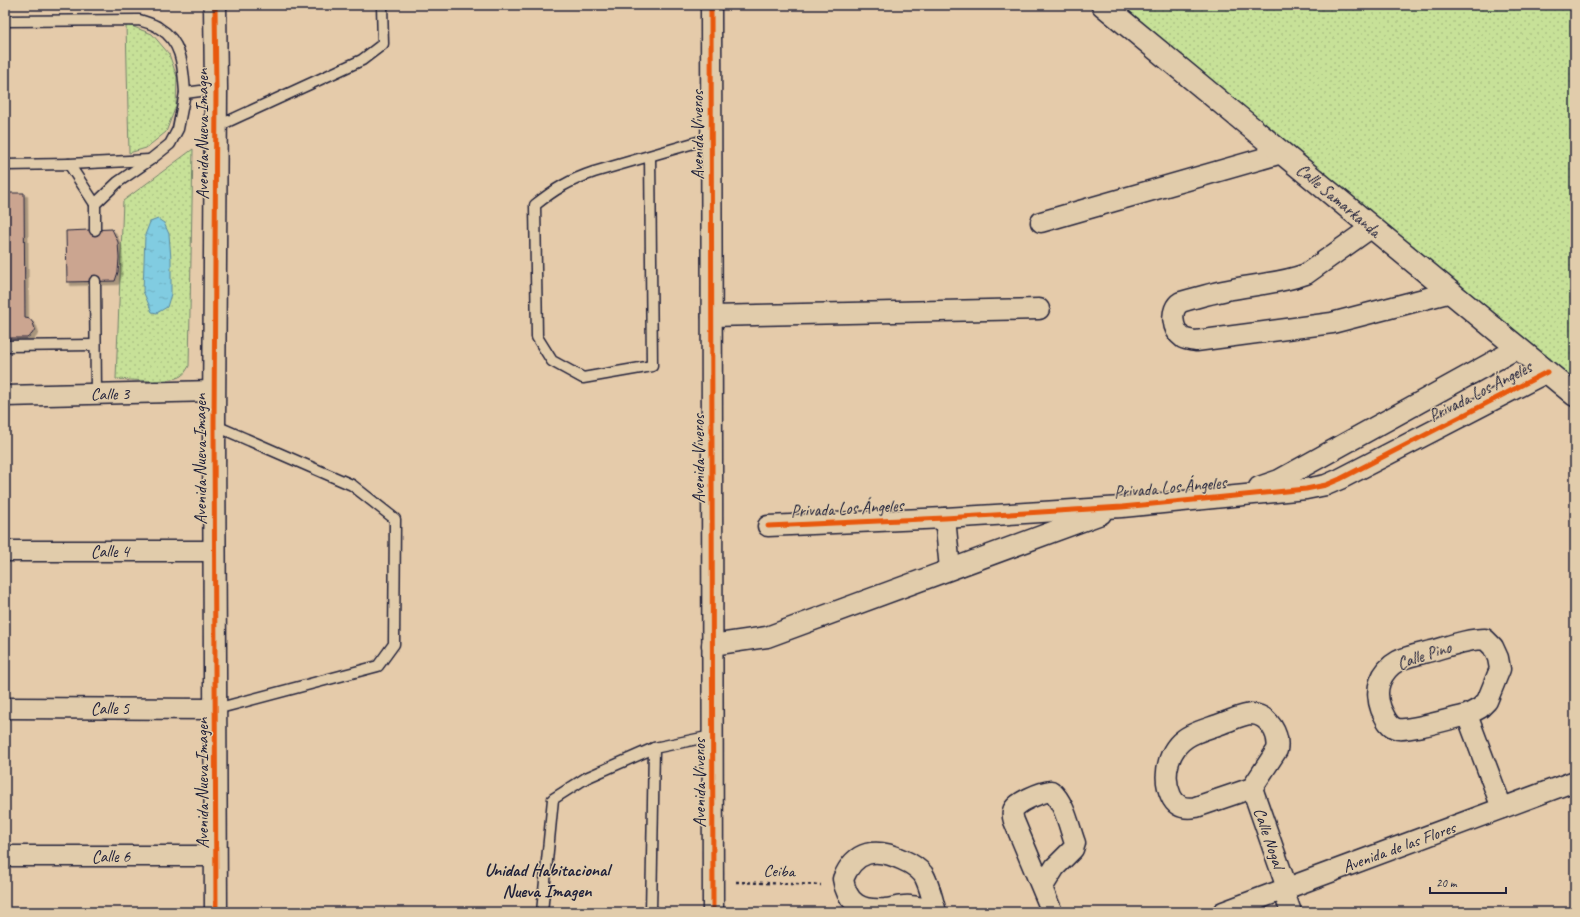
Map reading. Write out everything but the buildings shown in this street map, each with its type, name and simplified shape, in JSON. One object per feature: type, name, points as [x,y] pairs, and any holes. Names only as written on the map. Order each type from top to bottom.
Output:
[{"type":"street","name":"Avenida Nueva Imagen","points":[[215,5],[216,127],[214,425],[216,912]]},
{"type":"street","name":"Avenida Viveros","points":[[711,5],[713,912]]},
{"type":"street","name":"Calle Samarkanda","points":[[1103,5],[1575,395]]},
{"type":"street","points":[[1041,222],[1282,153]]},
{"type":"street","points":[[1372,227],[1306,274],[1281,282],[1233,289],[1177,304],[1174,308],[1173,319],[1177,331],[1184,338],[1196,340],[1332,324],[1451,292]]},
{"type":"street","points":[[712,316],[1039,309]]},
{"type":"street","name":"Privada Los Ángeles","points":[[1234,496],[1279,480],[1518,348]]},
{"type":"street","name":"Privada Los Ángeles","points":[[768,526],[945,518],[1122,506],[1306,489],[1334,482],[1547,372]]},
{"type":"street","name":"Calle 3","points":[[5,396],[214,391]]},
{"type":"street","name":"Privada Los Ángeles","points":[[712,645],[767,637],[1122,506]]},
{"type":"street","points":[[945,518],[950,569]]},
{"type":"street","name":"Calle 4","points":[[5,551],[215,551]]},
{"type":"street","name":"Calle Pino","points":[[1485,639],[1493,647],[1498,658],[1500,669],[1487,701],[1480,708],[1467,715],[1410,728],[1398,729],[1388,722],[1380,704],[1379,685],[1383,674],[1392,664],[1403,659],[1470,640],[1485,639]]},
{"type":"street","name":"Calle 5","points":[[5,708],[216,709]]},
{"type":"street","name":"Calle Nogal","points":[[1253,714],[1264,717],[1270,724],[1278,745],[1277,750],[1252,788],[1196,807],[1182,807],[1172,798],[1168,788],[1168,762],[1180,744],[1192,735],[1246,715],[1253,714]]},
{"type":"street","points":[[1467,715],[1502,808]]},
{"type":"street","name":"Avenida de las Flores","points":[[1223,912],[1502,808],[1573,786]]},
{"type":"street","name":"Calle Nogal","points":[[1252,788],[1291,912]]},
{"type":"street","points":[[931,912],[910,906],[879,909],[860,906],[848,897],[842,879],[854,861],[869,853],[883,852],[909,863],[923,874],[936,912]]},
{"type":"street","name":"Calle 6","points":[[5,856],[216,856]]},
{"type":"street","points":[[1042,888],[1052,912]]},
{"type":"lane","points":[[216,127],[362,60],[383,44],[382,5]]},
{"type":"lane","points":[[5,21],[139,20],[159,28],[174,41],[182,60],[185,93],[178,129],[170,144],[118,182],[95,204]]},
{"type":"lane","points":[[185,93],[216,89]]},
{"type":"lane","points":[[650,156],[652,366],[583,378],[552,361],[537,337],[535,205],[557,188],[583,176],[650,156],[711,138]]},
{"type":"lane","points":[[5,165],[69,164],[150,160]]},
{"type":"lane","points":[[69,164],[95,204],[95,230]]},
{"type":"lane","points":[[95,281],[96,395]]},
{"type":"lane","points":[[5,346],[95,345]]},
{"type":"lane","points":[[214,425],[352,485],[395,519],[394,644],[378,666],[216,709]]},
{"type":"lane","points":[[542,912],[553,799],[586,778],[654,748],[712,736]]},
{"type":"lane","points":[[651,912],[654,748]]},
{"type":"green space","points":[[1103,5],[1575,5],[1575,395]]},
{"type":"green space","points":[[126,24],[152,34],[169,54],[177,77],[176,106],[166,132],[146,148],[129,153]]},
{"type":"green space","points":[[193,149],[189,366],[185,373],[173,379],[149,381],[116,379],[123,201]]},
{"type":"water","points":[[158,219],[164,223],[169,234],[171,294],[167,307],[157,313],[152,312],[143,291],[145,235],[150,222]]},
{"type":"cycle path","points":[[215,5],[214,425],[216,912]]},
{"type":"cycle path","points":[[711,5],[713,912]]},
{"type":"cycle path","points":[[768,526],[945,518],[1122,507],[1306,489],[1326,485],[1340,479],[1547,372]]},
{"type":"district","name":"Unidad Habitacional Nueva Imagen","points":[[547,880]]}]
